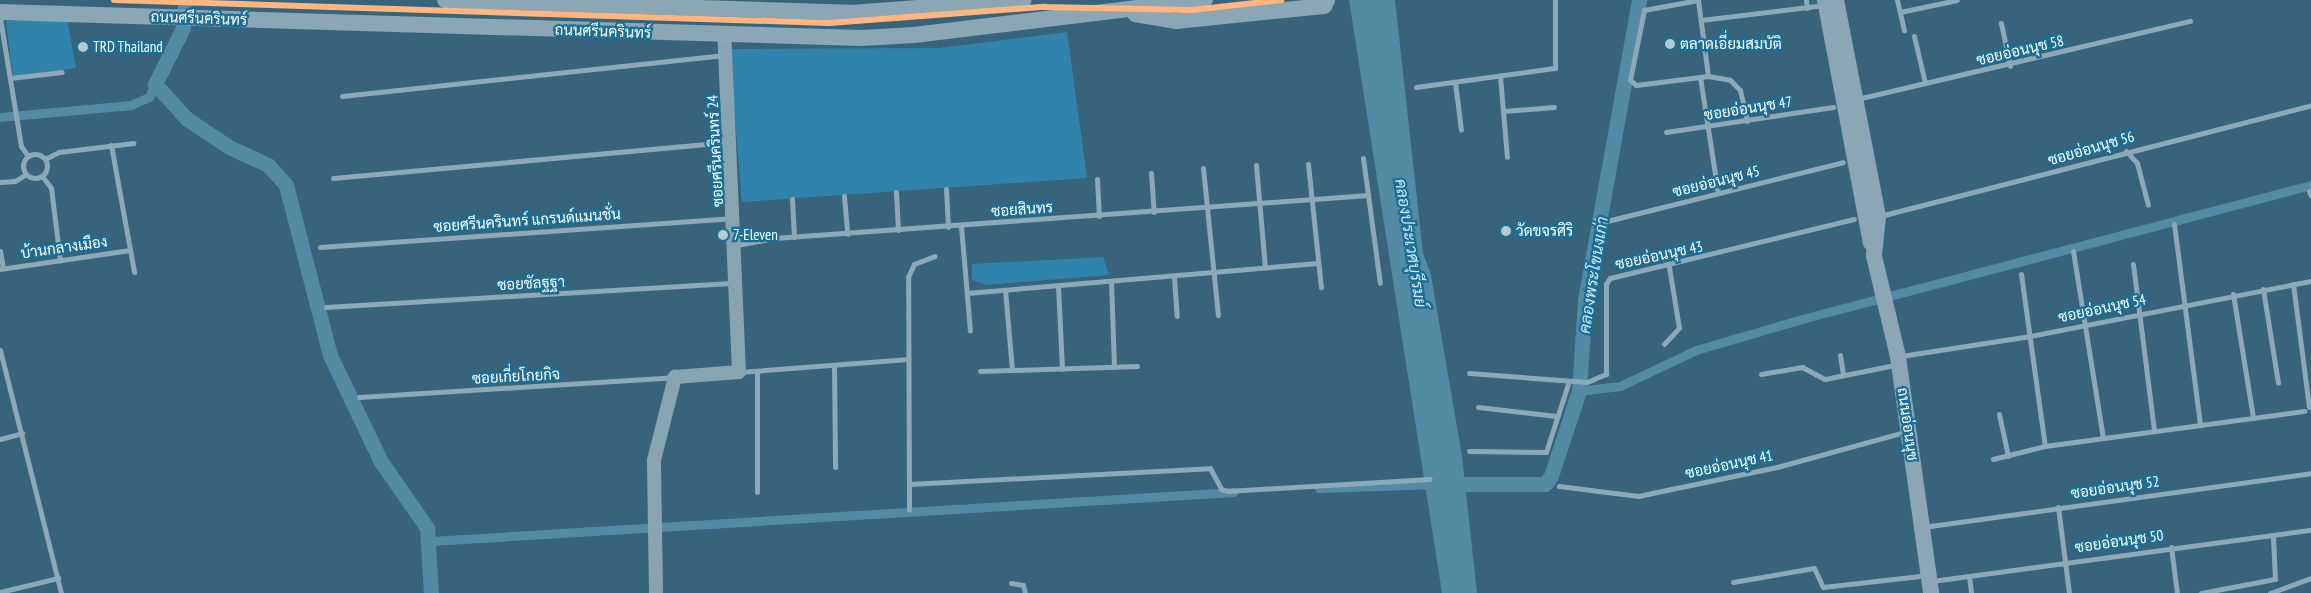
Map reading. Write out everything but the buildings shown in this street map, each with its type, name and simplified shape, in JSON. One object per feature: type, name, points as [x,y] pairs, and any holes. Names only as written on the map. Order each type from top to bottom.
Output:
[{"type":"main road","name":"ถนนศรีนครินทร์","points":[[444,0],[850,13],[1024,0]]},
{"type":"main road","name":"ถนนศรีนครินทร์","points":[[0,12],[724,35],[914,35],[1123,12],[1205,0]]},
{"type":"main road","points":[[1123,12],[1176,21],[1324,6],[1327,0]]},
{"type":"main road","name":"ถนนอ่อนนุช","points":[[1836,0],[1854,100],[1866,218]]},
{"type":"main road","name":"ถนนอ่อนนุช","points":[[1814,3],[1843,162],[1866,218]]},
{"type":"main road","name":"ถนนอ่อนนุช","points":[[1814,3],[1866,218],[1880,286],[1919,527],[1926,586]]},
{"type":"main road","name":"ถนนอ่อนนุช","points":[[1892,360],[1901,433],[1919,527]]},
{"type":"street","points":[[1416,87],[1556,67],[1555,0]]},
{"type":"street","points":[[1708,76],[1698,0],[1644,10],[1630,75],[1636,85],[1708,76],[1730,80],[1740,90],[1746,121]]},
{"type":"street","points":[[1897,0],[1904,30]]},
{"type":"street","points":[[1900,12],[1957,0]]},
{"type":"street","points":[[1701,20],[1814,3]]},
{"type":"street","points":[[0,18],[18,132],[28,156]]},
{"type":"street","name":"ซอยอ่อนนุช 58","points":[[1854,100],[2010,66],[2190,21]]},
{"type":"street","points":[[2001,23],[2010,66]]},
{"type":"street","name":"ซอยศรีนครินทร์ 24","points":[[724,35],[736,240],[739,372]]},
{"type":"street","points":[[1914,36],[1925,83]]},
{"type":"street","points":[[342,96],[725,55]]},
{"type":"street","points":[[10,78],[62,72]]},
{"type":"street","points":[[1500,76],[1507,157]]},
{"type":"street","points":[[1700,77],[1718,193]]},
{"type":"street","points":[[1455,82],[1461,130]]},
{"type":"street","name":"ซอยอ่อนนุช 56","points":[[1866,218],[2311,105]]},
{"type":"street","points":[[1504,111],[1554,107]]},
{"type":"street","name":"ซอยอ่อนนุช 47","points":[[1666,132],[1707,128],[1833,107]]},
{"type":"street","points":[[333,178],[731,142]]},
{"type":"street","points":[[45,159],[59,152],[133,143]]},
{"type":"street","points":[[111,145],[134,272]]},
{"type":"street","points":[[2126,151],[2137,163],[2148,205]]},
{"type":"street","points":[[26,174],[23,163],[28,156],[35,154],[45,159]]},
{"type":"street","points":[[1364,158],[1380,282]]},
{"type":"street","points":[[42,176],[45,159]]},
{"type":"street","name":"ซอยอ่อนนุช 45","points":[[1597,220],[1607,221],[1843,162]]},
{"type":"street","points":[[1308,164],[1321,287]]},
{"type":"street","points":[[1256,165],[1265,268]]},
{"type":"street","points":[[1203,168],[1218,315]]},
{"type":"street","points":[[1151,173],[1154,212]]},
{"type":"street","points":[[0,182],[15,181],[26,174],[42,176],[51,188],[60,260]]},
{"type":"street","points":[[1097,179],[1099,216]]},
{"type":"street","points":[[946,189],[948,227]]},
{"type":"street","points":[[896,192],[898,230]]},
{"type":"street","name":"ซอยสินทร","points":[[736,240],[948,227],[1368,195]]},
{"type":"street","points":[[844,196],[848,234]]},
{"type":"street","points":[[792,199],[794,237]]},
{"type":"street","name":"ซอยศรีนครินทร์ แกรนด์แมนชั่น","points":[[320,246],[735,218]]},
{"type":"street","name":"ซอยอ่อนนุช 43","points":[[1468,373],[1568,384],[1587,382],[1606,374],[1608,280],[1669,267],[1866,218]]},
{"type":"street","points":[[2174,224],[2186,303],[2200,425]]},
{"type":"street","points":[[962,226],[970,332]]},
{"type":"street","points":[[736,240],[774,238]]},
{"type":"street","name":"บ้านกลางเมือง","points":[[1,268],[130,250]]},
{"type":"street","points":[[0,251],[1,268]]},
{"type":"street","points":[[2072,252],[2103,438]]},
{"type":"street","points":[[909,510],[910,269],[935,256]]},
{"type":"street","points":[[967,294],[1318,263]]},
{"type":"street","points":[[2133,264],[2154,431]]},
{"type":"street","points":[[1664,344],[1679,328],[1669,267]]},
{"type":"street","points":[[2021,274],[2044,446]]},
{"type":"street","points":[[1174,277],[1177,316]]},
{"type":"street","points":[[1111,281],[1114,367]]},
{"type":"street","name":"ซอยอ่อนนุช 54","points":[[1760,374],[1802,367],[1815,378],[1843,375],[1892,360],[2030,336],[2186,303],[2311,281]]},
{"type":"street","name":"ซอยชัลฐฐา","points":[[326,308],[737,283]]},
{"type":"street","points":[[1993,460],[2044,446],[2307,409],[2293,284]]},
{"type":"street","points":[[1058,286],[1062,368]]},
{"type":"street","points":[[2263,289],[2278,383]]},
{"type":"street","points":[[1005,290],[1012,370]]},
{"type":"street","points":[[2233,294],[2253,418]]},
{"type":"street","points":[[0,350],[61,593]]},
{"type":"street","points":[[1840,354],[1843,375]]},
{"type":"street","points":[[656,593],[658,532],[654,460],[675,377],[909,359]]},
{"type":"street","points":[[834,365],[835,467]]},
{"type":"street","points":[[980,371],[1137,366]]},
{"type":"street","points":[[757,371],[757,492]]},
{"type":"street","name":"ซอยเกี่ยโกยกิจ","points":[[359,397],[675,377]]},
{"type":"street","points":[[1469,451],[1546,452],[1556,416],[1568,384]]},
{"type":"street","points":[[1478,408],[1556,416]]},
{"type":"street","points":[[1999,414],[2008,456]]},
{"type":"street","points":[[0,439],[22,433]]},
{"type":"street","name":"ซอยอ่อนนุช 41","points":[[1559,486],[1638,496],[1776,467],[1901,433]]},
{"type":"street","points":[[909,484],[1210,468],[1227,491],[1430,479]]},
{"type":"street","name":"ซอยอ่อนนุช 52","points":[[1919,527],[2311,473]]},
{"type":"street","points":[[2058,507],[2069,593]]},
{"type":"street","name":"ซอยอ่อนนุช 50","points":[[1733,582],[1814,568],[1823,587],[1926,586],[1969,576],[2065,561],[2311,530]]},
{"type":"street","points":[[2201,593],[2275,578],[2273,536]]},
{"type":"street","points":[[2171,547],[2177,593]]},
{"type":"street","points":[[1969,576],[1971,593]]},
{"type":"street","points":[[0,592],[58,578]]},
{"type":"street","points":[[2270,593],[2311,578]]},
{"type":"street","points":[[1011,583],[1023,585],[1026,593]]},
{"type":"shaded area","points":[[67,19],[76,68],[13,76],[6,21]]},
{"type":"shaded area","points":[[1067,32],[1087,178],[742,202],[729,49],[940,48]]},
{"type":"shaded area","points":[[1103,257],[1109,275],[986,285],[972,280],[972,264]]},
{"type":"water","name":"คลองประเวศบุรีรมย์","points":[[1349,0],[1395,0],[1423,253],[1431,275],[1462,456],[1477,593],[1442,593]]},
{"type":"waterway","points":[[185,0],[183,28],[155,84],[187,119],[229,147],[268,165],[286,185],[330,355],[380,460],[427,528],[431,593]]},
{"type":"waterway","name":"คลองพระโขนงเก่า","points":[[1452,489],[1452,484],[1545,484],[1551,476],[1579,391],[1585,300],[1639,0]]},
{"type":"waterway","points":[[0,117],[131,105],[149,97],[155,84]]},
{"type":"waterway","points":[[1579,391],[1620,386],[1696,350],[1802,319],[2311,185]]},
{"type":"waterway","points":[[1319,488],[1439,484]]},
{"type":"waterway","points":[[431,541],[1234,492]]},
{"type":"transit line","points":[[114,0],[829,23],[1044,7],[1192,10],[1281,0]]},
{"type":"place","name":"ตลาดเอี่ยมสมบัติ","points":[[1670,44]]},
{"type":"place","name":"TRD Thailand","points":[[83,47]]},
{"type":"place","name":"วัดขจรศิริ","points":[[1506,231]]},
{"type":"place","name":"7-Eleven","points":[[723,235]]}]
